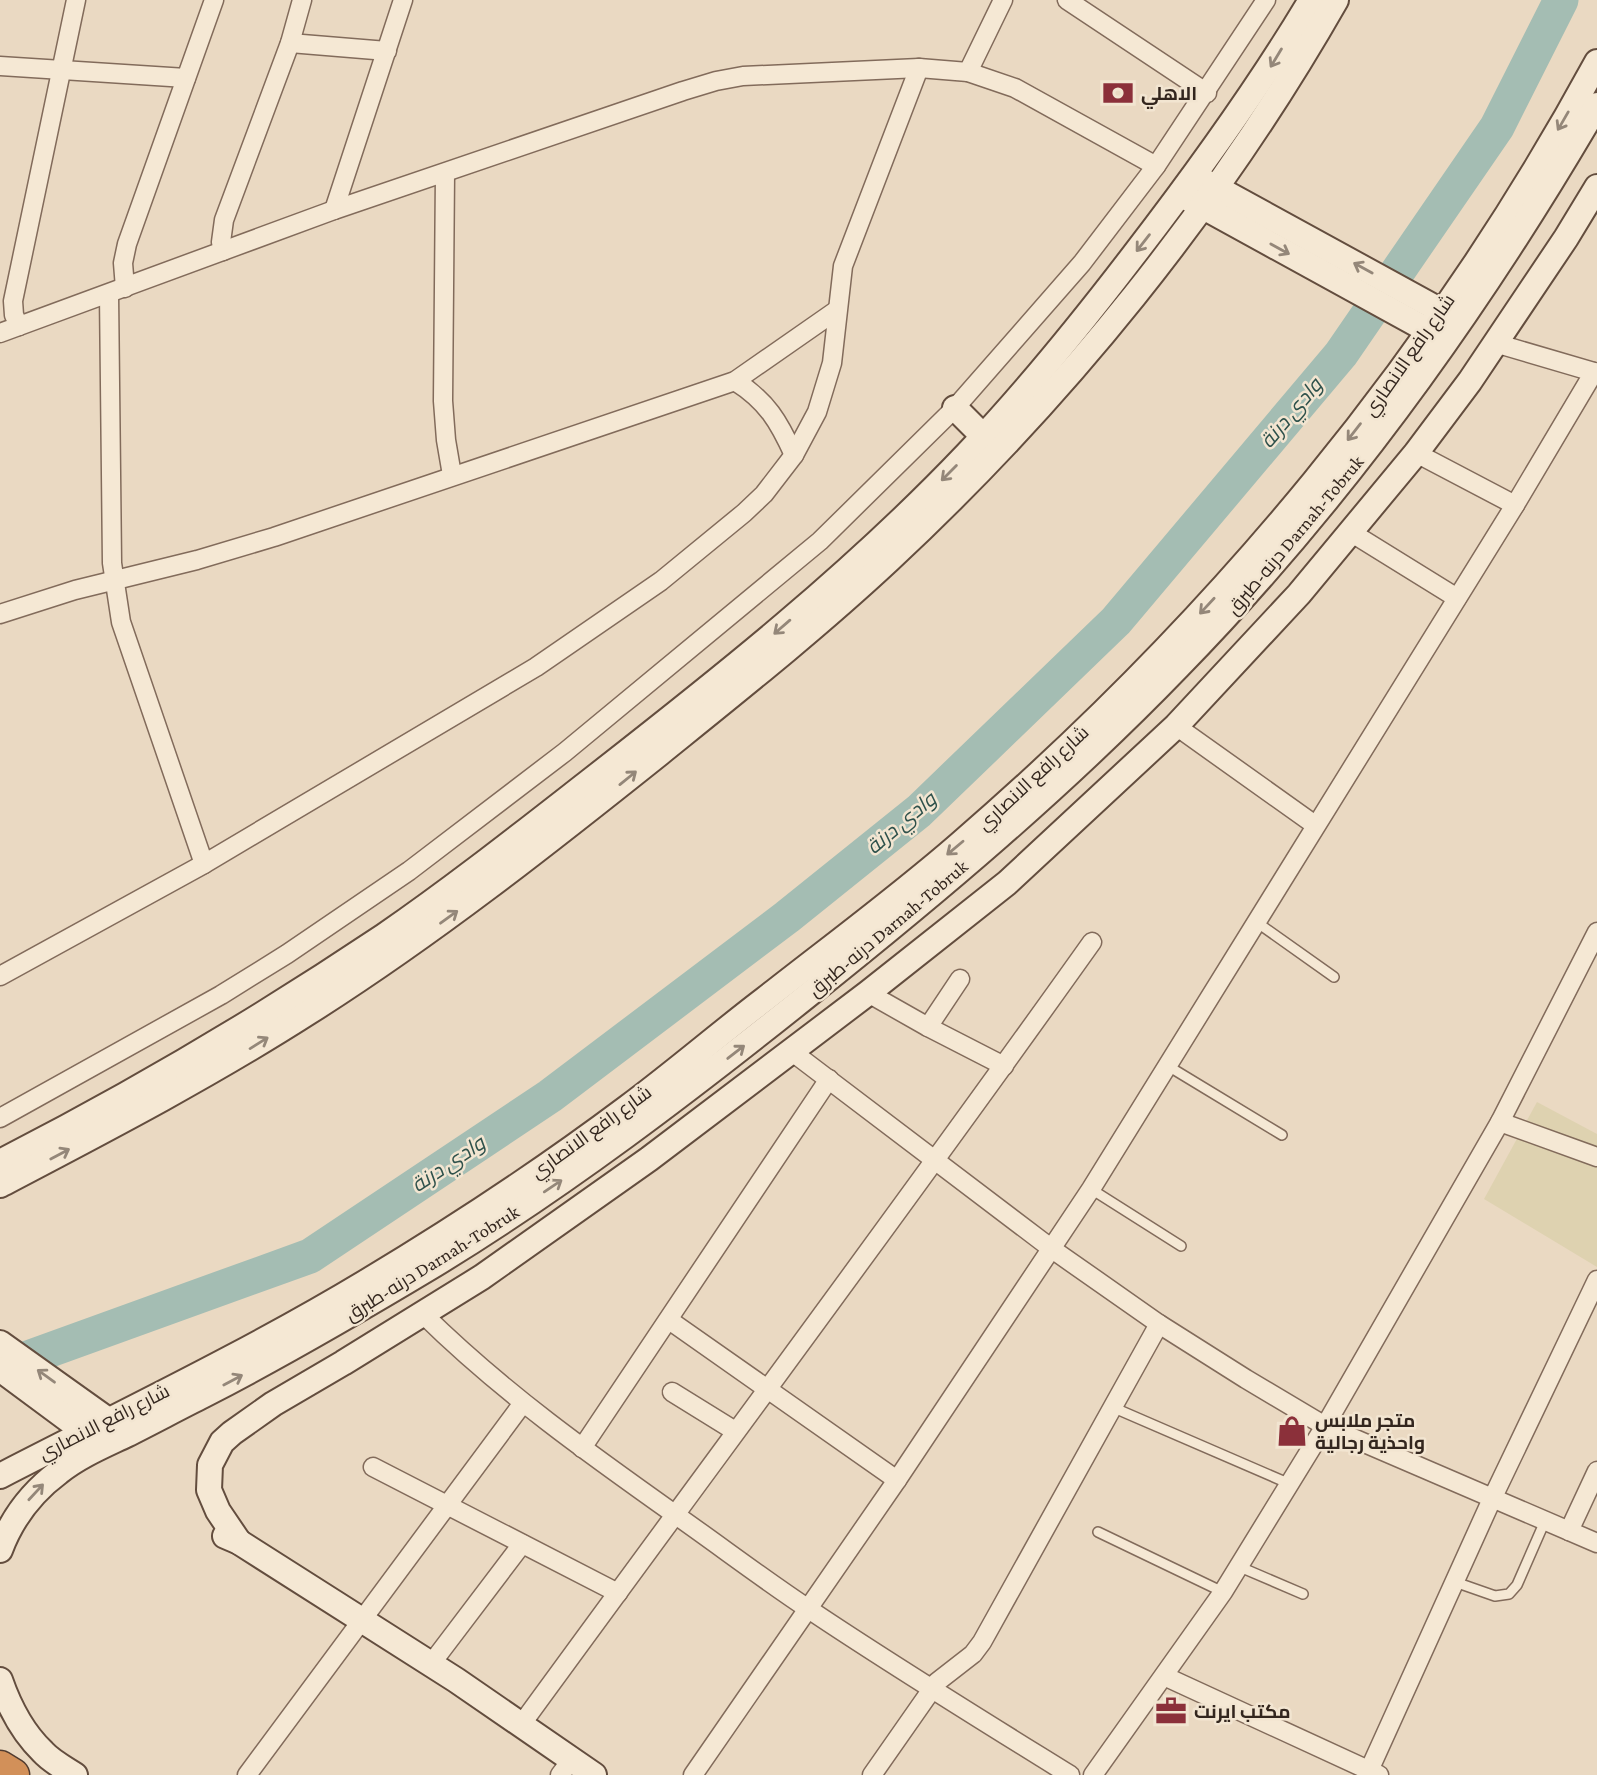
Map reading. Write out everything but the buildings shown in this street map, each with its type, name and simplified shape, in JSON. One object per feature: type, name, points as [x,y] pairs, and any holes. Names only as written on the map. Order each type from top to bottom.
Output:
[{"type":"highway","points":[[0,1767],[13,1775]]},
{"type":"street","points":[[19,326],[14,315],[13,301],[76,0]]},
{"type":"street","points":[[204,864],[121,622],[114,582],[117,291],[127,244],[214,0]]},
{"type":"street","points":[[223,251],[221,242],[224,220],[290,43],[302,0]]},
{"type":"street","points":[[334,211],[403,0]]},
{"type":"street","points":[[968,72],[1003,0]]},
{"type":"street","points":[[1067,0],[1207,93]]},
{"type":"street","points":[[0,1118],[152,1035],[254,974],[351,911],[466,829],[663,673],[820,541],[955,408],[1082,262],[1156,166],[1207,93],[1266,0]]},
{"type":"street","points":[[0,1162],[145,1085],[224,1039],[306,987],[466,877],[766,641],[868,551],[983,436],[1063,345],[1208,196],[1264,78],[1311,0]]},
{"type":"street","points":[[0,1185],[178,1091],[286,1027],[379,966],[491,886],[740,689],[890,559],[990,460],[1094,344],[1208,196],[1292,74],[1336,0]]},
{"type":"street","points":[[290,43],[387,51]]},
{"type":"street","name":"شارع رافع الانصاري","points":[[0,1476],[89,1420],[296,1322],[371,1279],[485,1207],[628,1107],[895,898],[1000,809],[1089,726],[1212,601],[1331,462],[1435,321],[1507,214],[1597,62]]},
{"type":"street","points":[[0,66],[186,78]]},
{"type":"street","points":[[0,976],[204,864],[536,667],[618,613],[764,494],[794,455],[817,412],[826,387],[836,338],[837,310],[846,257],[919,68]]},
{"type":"street","points":[[0,332],[334,211],[716,81],[774,74],[919,68],[968,72],[1015,88],[1156,166]]},
{"type":"street","name":"درنه-طبرق Darnah-Tobruk","points":[[0,1550],[13,1522],[25,1505],[39,1489],[71,1462],[306,1340],[440,1261],[617,1142],[700,1080],[939,888],[1116,730],[1242,599],[1345,477],[1435,321],[1528,222],[1597,105]]},
{"type":"street","points":[[445,173],[443,401],[452,475]]},
{"type":"street","points":[[594,1775],[566,1767],[522,1724],[239,1542],[213,1502],[209,1490],[210,1465],[222,1442],[273,1404],[423,1314],[566,1219],[868,993],[969,913],[1056,839],[1176,726],[1352,533],[1470,381],[1597,187]]},
{"type":"street","points":[[1208,196],[1435,321]]},
{"type":"street","points":[[0,614],[75,590],[114,582],[274,537],[735,381],[837,310]]},
{"type":"street","points":[[693,1775],[897,1480],[1091,1189],[1595,373],[1495,343]]},
{"type":"street","points":[[735,381],[767,407],[779,421],[794,455]]},
{"type":"street","points":[[955,408],[983,436]]},
{"type":"street","points":[[1416,453],[1515,505]]},
{"type":"street","points":[[1352,533],[1457,598]]},
{"type":"street","points":[[1176,726],[1315,825]]},
{"type":"street","points":[[939,888],[969,913]]},
{"type":"street","points":[[1094,1775],[1240,1567],[1325,1426],[1500,1122],[1597,932]]},
{"type":"street","points":[[522,1724],[766,1388],[937,1160],[1092,942]]},
{"type":"street","points":[[928,1027],[960,979]]},
{"type":"street","points":[[868,993],[1004,1066]]},
{"type":"street","points":[[791,1051],[1052,1248],[1159,1324],[1325,1426],[1597,1543]]},
{"type":"street","points":[[582,1448],[829,1079]]},
{"type":"street","points":[[1500,1122],[1597,1157]]},
{"type":"street","points":[[1164,1676],[1371,1774],[1492,1499],[1597,1280]]},
{"type":"street","points":[[423,1314],[461,1352],[582,1448],[808,1609],[1070,1775]]},
{"type":"street","points":[[670,1320],[897,1480]]},
{"type":"street","points":[[872,1775],[944,1674],[973,1654],[982,1642],[1159,1324]]},
{"type":"street","points":[[0,1343],[89,1420]]},
{"type":"street","points":[[0,1369],[89,1420]]},
{"type":"street","points":[[673,1392],[735,1431]]},
{"type":"street","points":[[247,1775],[523,1403]]},
{"type":"street","points":[[373,1467],[618,1592]]},
{"type":"street","points":[[1569,1531],[1597,1471]]},
{"type":"street","points":[[432,1664],[522,1544]]},
{"type":"street","points":[[0,1680],[7,1707],[44,1754],[75,1775]]},
{"type":"lane","points":[[1255,921],[1334,977]]},
{"type":"lane","points":[[1168,1066],[1282,1135]]},
{"type":"lane","points":[[1091,1189],[1181,1246]]},
{"type":"lane","points":[[1112,1407],[1290,1483]]},
{"type":"lane","points":[[1455,1582],[1495,1596],[1509,1594],[1517,1585],[1545,1521]]},
{"type":"lane","points":[[1098,1532],[1223,1592]]},
{"type":"lane","points":[[1240,1567],[1303,1594]]},
{"type":"shaded area","points":[[1537,1102],[1597,1134],[1597,1267],[1484,1199]]},
{"type":"waterway","name":"وادي درنة","points":[[0,1368],[310,1256],[550,1096],[787,917],[919,811],[1116,621],[1341,354],[1497,127],[1561,0]]},
{"type":"place","name":"الاهلي","points":[[1118,93]]},
{"type":"place","name":"متجر ملابس واحذية رجالية","points":[[1292,1431]]},
{"type":"place","name":"مكتب ايرنت","points":[[1171,1711]]}]
